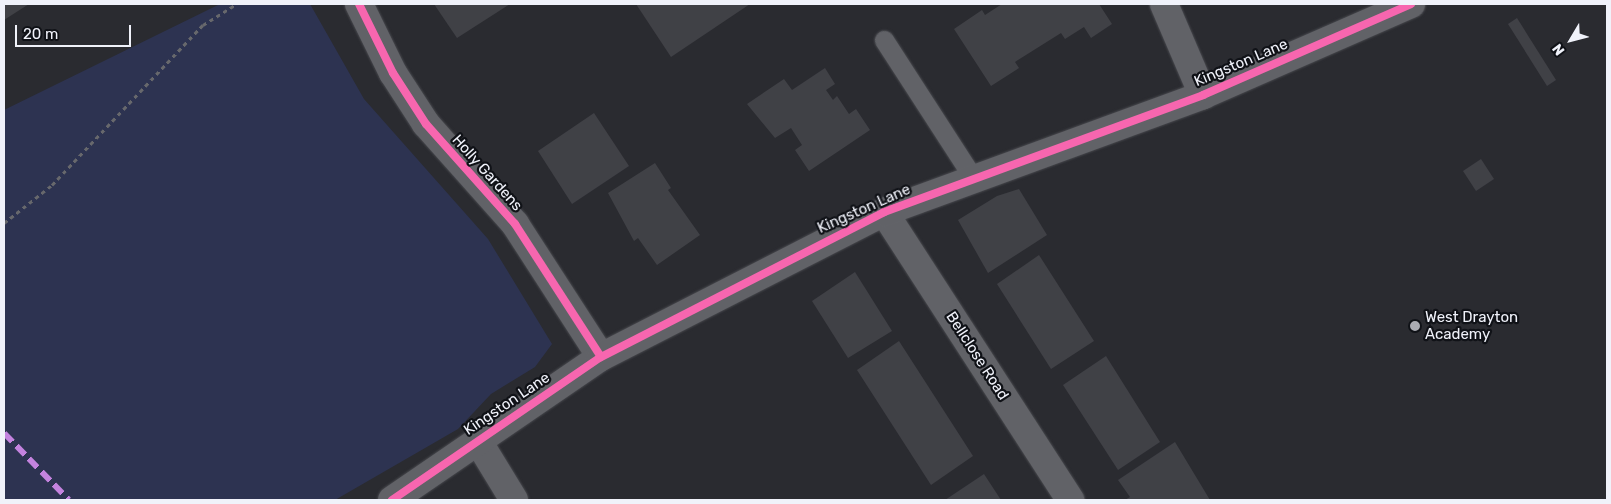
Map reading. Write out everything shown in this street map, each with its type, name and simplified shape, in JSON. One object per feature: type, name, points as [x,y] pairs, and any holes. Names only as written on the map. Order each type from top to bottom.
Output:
[{"type":"street","name":"Holly Gardens","points":[[359,4],[393,73],[426,124],[515,224],[601,357]]},
{"type":"street","points":[[1164,4],[1203,95]]},
{"type":"street","name":"Kingston Lane","points":[[392,500],[601,357],[884,212],[1203,95],[1411,4]]},
{"type":"street","name":"Bellclose Road","points":[[884,212],[1070,500]]},
{"type":"street","points":[[478,441],[514,500]]},
{"type":"lane","points":[[884,40],[974,179]]},
{"type":"path","points":[[4,223],[52,186],[204,25],[236,4]]},
{"type":"shaded area","points":[[220,4],[310,4],[364,99],[488,239],[552,344],[535,367],[491,394],[458,429],[335,500],[4,500],[4,110]]},
{"type":"building","points":[[4,4],[29,4],[4,20]]},
{"type":"building","points":[[434,4],[510,4],[457,38]]},
{"type":"building","points":[[636,4],[750,4],[671,57]]},
{"type":"building","points":[[1002,4],[1099,4],[1112,24],[1091,38],[1084,27],[1065,39],[1061,33],[1015,62],[1019,68],[991,86],[954,29],[982,10],[985,15]]},
{"type":"building","points":[[1517,18],[1556,80],[1547,86],[1508,24]]},
{"type":"building","points":[[825,68],[835,84],[826,90],[833,100],[837,96],[849,114],[856,109],[870,130],[809,171],[795,150],[802,145],[791,128],[775,138],[747,104],[784,79],[792,90]]},
{"type":"building","points":[[594,113],[629,166],[572,204],[538,151]]},
{"type":"building","points":[[1481,159],[1494,179],[1476,191],[1463,171]]},
{"type":"building","points":[[655,163],[671,188],[668,190],[700,235],[657,265],[638,238],[634,241],[608,193]]},
{"type":"building","points":[[1019,189],[1047,235],[988,273],[958,220],[997,196]]},
{"type":"building","points":[[1039,255],[1094,341],[1051,369],[997,284]]},
{"type":"building","points":[[855,272],[892,331],[848,358],[812,301]]},
{"type":"building","points":[[899,341],[973,456],[931,485],[857,370]]},
{"type":"building","points":[[1106,356],[1160,442],[1118,470],[1063,385]]},
{"type":"building","points":[[1175,442],[1210,500],[1125,500],[1130,497],[1118,480]]},
{"type":"building","points":[[984,474],[1001,500],[945,500]]},
{"type":"marked path","points":[[4,433],[69,500]]},
{"type":"cycle path","points":[[359,4],[393,73],[426,124],[515,224],[601,357]]},
{"type":"cycle path","points":[[392,500],[601,357],[884,212],[1203,95],[1411,4]]},
{"type":"place","name":"West Drayton Academy","points":[[1415,326]]}]
